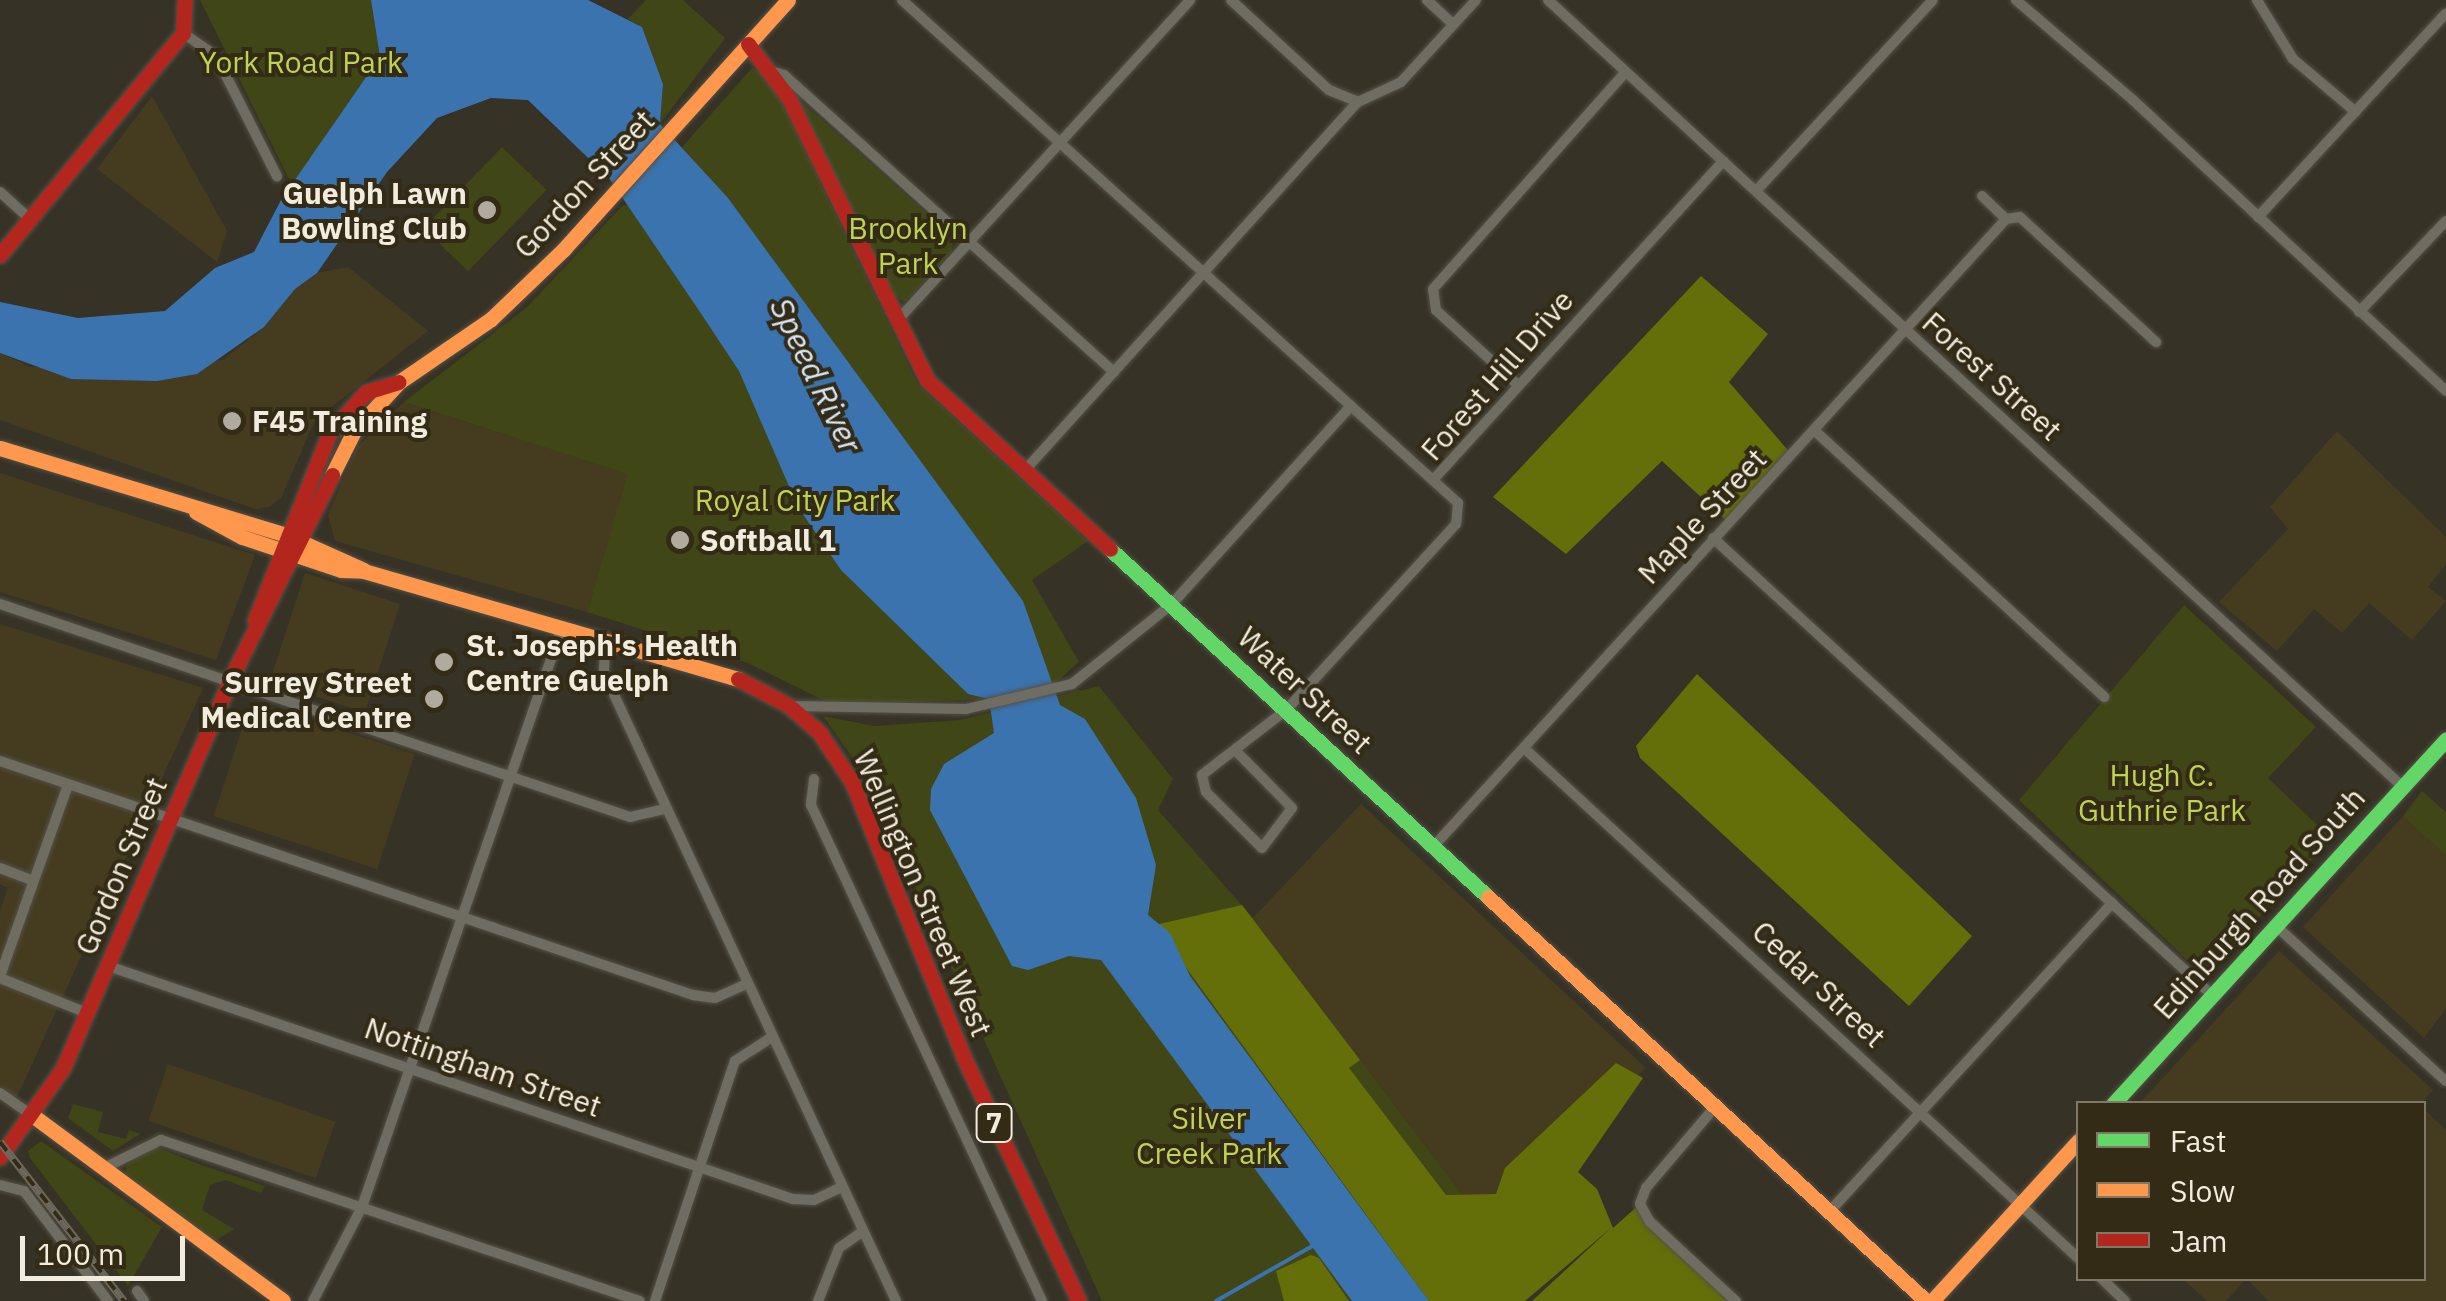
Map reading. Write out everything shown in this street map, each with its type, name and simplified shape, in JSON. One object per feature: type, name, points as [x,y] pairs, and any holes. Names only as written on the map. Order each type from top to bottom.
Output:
[{"type":"main road","points":[[0,255],[184,33],[185,0]]},
{"type":"main road","name":"Gordon Street","points":[[0,1157],[32,1114],[87,1013],[230,680],[300,549],[346,442],[399,382],[491,318],[620,190],[788,0]]},
{"type":"main road","name":"Water Street","points":[[748,44],[770,71],[927,380],[1714,1108],[1929,1301]]},
{"type":"main road","name":"Gordon Street","points":[[252,634],[282,542],[337,422],[366,392],[399,382]]},
{"type":"main road","name":"7","points":[[0,448],[300,549]]},
{"type":"main road","name":"Wellington Street West","points":[[300,549],[561,630],[736,677],[788,705],[818,732],[852,782],[963,1056],[1078,1301]]},
{"type":"main road","name":"Edinburgh Road South","points":[[2116,1101],[2446,739]]},
{"type":"main road","points":[[32,1114],[283,1301]]},
{"type":"main road","points":[[0,1146],[17,1134]]},
{"type":"main road","points":[[1929,1301],[2076,1143]]},
{"type":"street","points":[[902,0],[1434,479]]},
{"type":"street","points":[[897,321],[1190,0]]},
{"type":"street","points":[[1231,0],[1330,90],[1358,102]]},
{"type":"street","points":[[1426,0],[1453,24]]},
{"type":"street","points":[[1026,470],[1358,102],[1400,82],[1476,0]]},
{"type":"street","name":"Forest Street","points":[[1548,0],[2403,786]]},
{"type":"street","points":[[1756,191],[1933,0]]},
{"type":"street","points":[[2016,0],[2446,391]]},
{"type":"street","points":[[2256,0],[2292,60],[2356,112]]},
{"type":"street","points":[[2258,217],[2446,13]]},
{"type":"street","points":[[184,33],[216,56],[277,176]]},
{"type":"street","points":[[770,71],[784,75],[1114,372]]},
{"type":"street","points":[[1518,386],[1436,310],[1433,289],[1626,72]]},
{"type":"street","name":"Forest Hill Drive","points":[[1234,750],[1292,808],[1262,848],[1201,783],[1234,750],[1286,710],[1460,518],[1458,503],[1434,479],[1723,161]]},
{"type":"street","points":[[0,192],[29,218]]},
{"type":"street","points":[[1982,196],[2006,219],[2020,217],[2156,342]]},
{"type":"street","name":"Maple Street","points":[[1433,847],[2006,219]]},
{"type":"street","points":[[2359,312],[2446,220]]},
{"type":"street","points":[[788,705],[861,711],[990,705],[1053,690],[1079,679],[1172,604],[1351,406]]},
{"type":"street","points":[[1815,431],[2104,697]]},
{"type":"street","points":[[1713,538],[2212,995]]},
{"type":"street","points":[[0,604],[630,817],[665,808]]},
{"type":"street","points":[[313,1301],[362,1208],[561,630]]},
{"type":"street","points":[[605,642],[604,673],[896,1301]]},
{"type":"street","name":"Cedar Street","points":[[1524,748],[2076,1256]]},
{"type":"street","points":[[0,761],[701,998],[747,984]]},
{"type":"street","points":[[814,780],[811,805],[1042,1301]]},
{"type":"street","points":[[68,784],[0,977],[87,1013]]},
{"type":"street","points":[[0,868],[34,881]]},
{"type":"street","points":[[1830,1212],[2112,904]]},
{"type":"street","points":[[2276,926],[2446,1082]]},
{"type":"street","name":"Nottingham Street","points":[[108,966],[800,1200],[842,1188]]},
{"type":"street","points":[[655,1301],[735,1062],[772,1037]]},
{"type":"street","points":[[0,1094],[32,1114]]},
{"type":"street","points":[[1714,1108],[1646,1188],[1640,1204],[1650,1222],[1736,1301]]},
{"type":"street","points":[[102,1169],[161,1140],[640,1301]]},
{"type":"street","points":[[5,1184],[24,1191],[108,1301]]},
{"type":"street","points":[[818,1301],[839,1248],[863,1232]]},
{"type":"street","points":[[2104,1281],[2125,1301]]},
{"type":"shaded area","points":[[152,96],[227,231],[217,262],[97,169]]},
{"type":"shaded area","points":[[348,267],[428,331],[315,420],[281,498],[269,507],[255,509],[0,420],[0,353],[30,367],[223,360],[264,327],[295,289],[317,273]]},
{"type":"shaded area","points":[[404,402],[629,474],[587,612],[335,541],[328,515],[357,447]]},
{"type":"shaded area","points":[[2337,431],[2446,537],[2446,564],[2428,587],[2446,601],[2412,640],[2369,603],[2342,633],[2314,609],[2277,651],[2219,602],[2288,529],[2270,507]]},
{"type":"shaded area","points":[[0,473],[255,555],[216,660],[0,592]]},
{"type":"shaded area","points":[[305,573],[400,604],[365,712],[270,681]]},
{"type":"shaded area","points":[[0,624],[203,688],[14,1104],[0,1094],[0,911],[8,888],[0,884]]},
{"type":"shaded area","points":[[251,701],[415,754],[377,869],[214,816]]},
{"type":"shaded area","points":[[1361,804],[1646,1068],[1481,1219],[1253,918]]},
{"type":"shaded area","points":[[2403,816],[2446,856],[2446,1008],[2424,1038],[2303,927]]},
{"type":"shaded area","points":[[2279,951],[2433,1090],[2424,1101],[2142,1101]]},
{"type":"shaded area","points":[[168,1064],[335,1122],[316,1178],[148,1121]]},
{"type":"shaded area","points":[[2426,1111],[2446,1130],[2446,1301],[2269,1301],[2249,1281],[2426,1281]]},
{"type":"shaded area","points":[[2185,1281],[2244,1281],[2226,1301],[2207,1301]]},
{"type":"green space","name":"York Road Park","points":[[200,0],[371,0],[380,57],[292,185]]},
{"type":"green space","points":[[646,0],[683,0],[725,38],[660,124],[663,84],[642,27],[628,19]]},
{"type":"green space","name":"Royal City Park","points":[[752,68],[767,76],[782,104],[918,385],[1088,541],[1032,580],[1079,662],[1053,685],[989,699],[833,705],[748,663],[587,612],[628,474],[404,402],[526,308],[623,205],[630,206]]},
{"type":"green space","name":"Brooklyn Park","points":[[797,98],[953,237],[952,252],[905,302],[893,296]]},
{"type":"green space","name":"Guelph Lawn Bowling Club","points":[[502,147],[547,190],[468,271],[424,228]]},
{"type":"green space","points":[[1701,276],[1768,334],[1729,382],[1793,456],[1730,524],[1662,461],[1566,554],[1493,497]]},
{"type":"green space","name":"Hugh C. Guthrie Park","points":[[2184,605],[2316,727],[2268,778],[2331,838],[2205,977],[2019,800]]},
{"type":"green space","points":[[1697,674],[1972,936],[1909,1006],[1640,758],[1636,746]]},
{"type":"green space","name":"Silver Creek Park","points":[[1099,686],[1173,779],[1158,810],[1253,918],[1481,1219],[1527,1301],[1102,1301],[864,774],[823,716],[874,726],[960,720]]},
{"type":"green space","points":[[2422,791],[2446,812],[2446,856],[2403,816]]},
{"type":"green space","points":[[1242,905],[1360,1060],[1349,1068],[1446,1195],[1496,1194],[1505,1168],[1616,1063],[1643,1078],[1578,1172],[1597,1189],[1613,1228],[1640,1204],[1741,1301],[1532,1301],[1611,1228],[1525,1301],[1429,1301],[1155,925]]},
{"type":"green space","points":[[73,1104],[103,1112],[98,1132],[126,1139],[129,1130],[140,1134],[113,1151],[68,1118]]},
{"type":"green space","points":[[41,1141],[162,1227],[128,1286],[30,1158],[28,1151]]},
{"type":"green space","points":[[156,1147],[265,1186],[261,1193],[225,1180],[210,1185],[202,1210],[234,1229],[215,1241],[125,1174],[126,1165]]},
{"type":"green space","points":[[1311,1255],[1319,1258],[1349,1301],[1284,1301],[1276,1271]]},
{"type":"water","name":"Speed River","points":[[371,0],[588,0],[642,27],[663,84],[660,124],[728,198],[1023,601],[1060,705],[1085,719],[1136,798],[1156,865],[1148,915],[1170,933],[1190,976],[1429,1301],[1352,1301],[1101,960],[1069,956],[1028,970],[1012,966],[930,810],[931,789],[944,764],[994,733],[989,699],[968,694],[841,570],[798,507],[739,371],[700,312],[609,178],[528,100],[491,98],[437,118],[387,172],[317,273],[295,289],[264,327],[197,374],[157,381],[71,379],[0,353],[0,302],[78,318],[165,311],[215,268],[254,252],[281,200],[380,57]]},
{"type":"waterway","points":[[1216,1301],[1316,1244]]},
{"type":"railway","points":[[0,1142],[124,1301]]},
{"type":"traffic: fast","points":[[1110,549],[1488,897]]},
{"type":"traffic: fast","points":[[2116,1101],[2446,739]]},
{"type":"traffic: slow","points":[[332,475],[354,431],[399,382],[491,319],[563,250],[788,0]]},
{"type":"traffic: slow","points":[[0,448],[286,535],[364,570]]},
{"type":"traffic: slow","points":[[196,512],[242,537],[341,570],[364,571],[738,679]]},
{"type":"traffic: slow","points":[[1488,897],[1926,1301]]},
{"type":"traffic: slow","points":[[32,1115],[283,1301]]},
{"type":"traffic: slow","points":[[1932,1301],[2076,1143]]},
{"type":"traffic: jam","points":[[0,255],[183,33],[185,0]]},
{"type":"traffic: jam","points":[[748,44],[788,97],[927,380],[1110,549]]},
{"type":"traffic: jam","points":[[255,620],[330,432],[366,392],[399,382]]},
{"type":"traffic: jam","points":[[0,1157],[63,1068],[230,680],[332,475]]},
{"type":"traffic: jam","points":[[738,679],[788,705],[819,732],[852,782],[963,1056],[1079,1301]]},
{"type":"place","name":"Guelph Lawn Bowling Club","points":[[487,210]]},
{"type":"place","name":"F45 Training","points":[[232,421]]},
{"type":"place","name":"Softball 1","points":[[680,540]]},
{"type":"place","name":"St. Joseph's Health Centre Guelph","points":[[444,662]]},
{"type":"place","name":"Surrey Street Medical Centre","points":[[434,699]]}]
